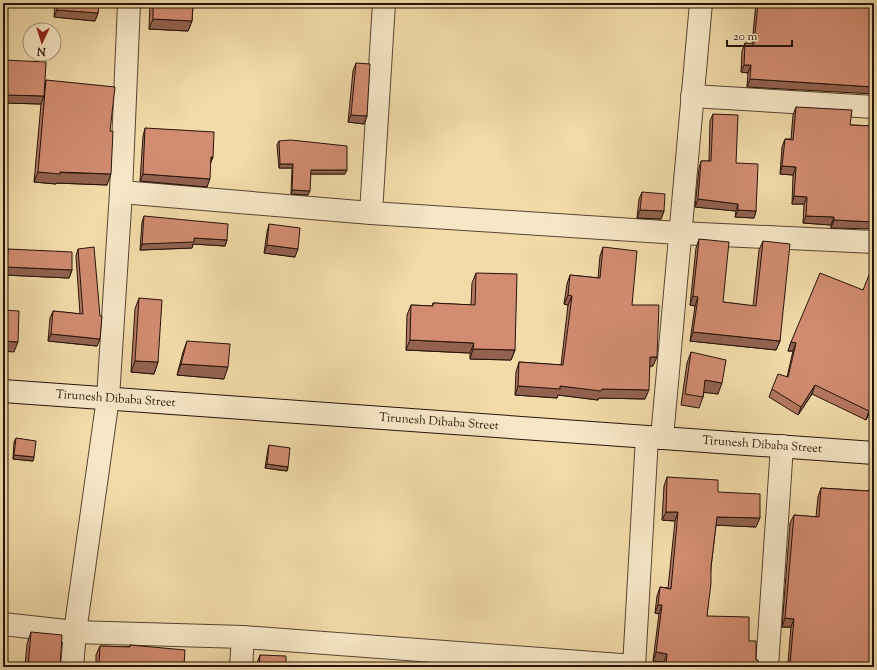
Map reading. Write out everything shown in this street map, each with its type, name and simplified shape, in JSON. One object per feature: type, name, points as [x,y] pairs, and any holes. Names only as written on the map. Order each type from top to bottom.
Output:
[{"type":"street","points":[[72,667],[74,632],[108,398],[121,192],[129,3]]},
{"type":"street","points":[[371,213],[384,3]]},
{"type":"street","points":[[3,624],[74,632],[243,637],[634,666],[655,437],[679,232],[701,3]]},
{"type":"street","points":[[692,96],[874,107]]},
{"type":"street","points":[[121,192],[371,213],[679,232],[874,242]]},
{"type":"street","name":"Tirunesh Dibaba Street","points":[[3,391],[874,452]]},
{"type":"street","points":[[767,667],[782,446]]},
{"type":"street","points":[[240,667],[243,637]]},
{"type":"building","points":[[58,3],[99,3],[98,13],[57,10]]},
{"type":"building","points":[[153,3],[193,3],[192,21],[153,19]]},
{"type":"building","points":[[758,3],[874,3],[874,87],[750,79],[751,65],[744,65],[745,43],[754,44]]},
{"type":"building","points":[[3,60],[46,62],[44,96],[7,95],[3,136]]},
{"type":"building","points":[[356,63],[370,64],[367,116],[351,115]]},
{"type":"building","points":[[46,80],[115,87],[110,131],[113,131],[111,174],[60,172],[60,174],[38,172]]},
{"type":"building","points":[[796,107],[852,110],[850,125],[874,126],[874,222],[834,220],[834,217],[806,216],[807,197],[794,196],[796,167],[782,166],[785,139],[793,140]]},
{"type":"building","points":[[713,114],[738,115],[736,163],[758,164],[756,211],[738,210],[738,204],[698,199],[701,161],[711,161]]},
{"type":"building","points":[[145,128],[214,132],[210,179],[143,174]]},
{"type":"building","points":[[291,140],[347,146],[347,170],[311,170],[310,191],[292,190],[293,164],[280,164],[279,141]]},
{"type":"building","points":[[642,192],[665,194],[664,211],[640,210]]},
{"type":"building","points":[[144,216],[228,224],[227,240],[194,238],[194,242],[142,244]]},
{"type":"building","points":[[269,224],[300,228],[298,249],[267,245]]},
{"type":"building","points":[[699,239],[729,242],[723,302],[756,306],[763,241],[790,244],[780,341],[693,332],[698,297],[693,296]]},
{"type":"building","points":[[94,247],[100,316],[102,316],[100,339],[51,334],[53,311],[83,314],[78,249]]},
{"type":"building","points":[[603,247],[637,251],[632,305],[659,305],[657,357],[650,357],[649,390],[602,389],[601,391],[560,386],[560,389],[518,386],[519,362],[563,365],[572,296],[568,295],[570,275],[600,278]]},
{"type":"building","points":[[8,249],[72,252],[72,270],[7,267]]},
{"type":"building","points":[[476,273],[517,274],[515,350],[473,349],[474,343],[410,340],[411,305],[433,306],[433,303],[475,305]]},
{"type":"building","points":[[820,273],[863,290],[869,275],[874,277],[874,400],[869,411],[815,385],[801,407],[772,389],[778,374],[788,377],[796,343],[791,342]]},
{"type":"building","points":[[139,298],[162,300],[158,362],[135,361]]},
{"type":"building","points":[[3,310],[19,311],[18,342],[3,341]]},
{"type":"building","points":[[187,341],[230,344],[228,367],[181,364]]},
{"type":"building","points":[[691,352],[726,360],[722,383],[705,380],[703,397],[685,394]]},
{"type":"building","points":[[16,438],[36,441],[34,457],[14,455]]},
{"type":"building","points":[[269,445],[290,448],[288,467],[267,464]]},
{"type":"building","points":[[667,477],[718,480],[718,492],[760,494],[760,518],[717,517],[707,616],[749,617],[749,641],[756,641],[756,660],[758,660],[761,667],[666,667],[667,654],[656,652],[662,605],[658,605],[660,587],[671,589],[678,512],[666,512]]},
{"type":"building","points":[[821,488],[869,491],[870,488],[874,488],[874,667],[778,667],[781,663],[790,664],[794,619],[785,618],[794,515],[819,517]]},
{"type":"building","points":[[31,632],[62,635],[60,667],[28,667]]},
{"type":"building","points":[[130,645],[185,650],[184,665],[218,667],[90,667],[91,664],[99,664],[100,646],[130,647]]},
{"type":"building","points":[[260,655],[286,656],[286,667],[259,667]]},
{"type":"building","points":[[347,664],[375,667],[346,667]]}]
